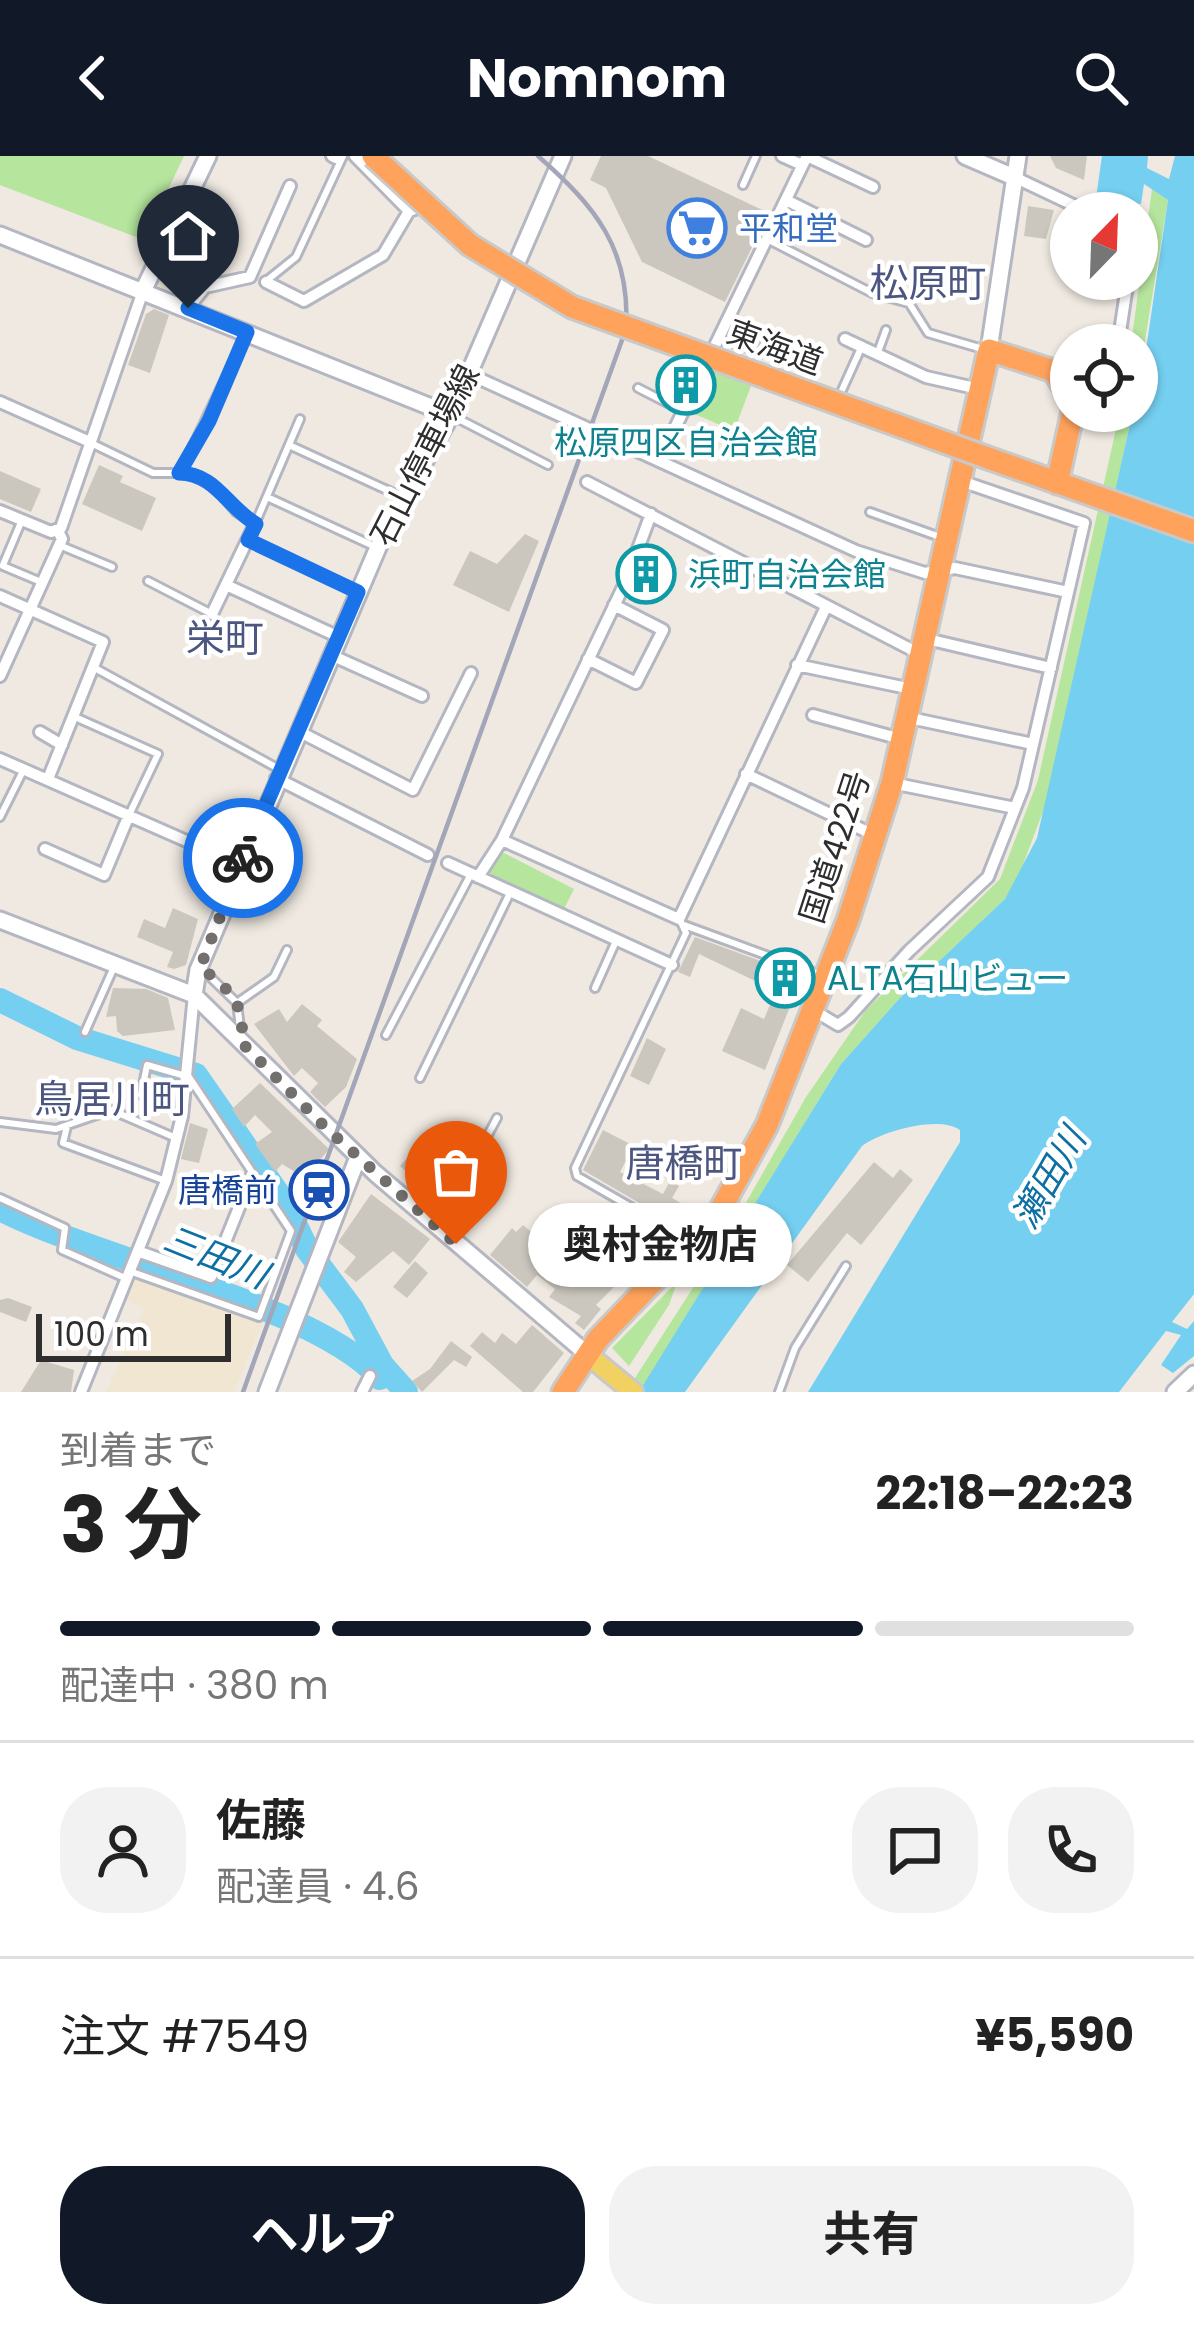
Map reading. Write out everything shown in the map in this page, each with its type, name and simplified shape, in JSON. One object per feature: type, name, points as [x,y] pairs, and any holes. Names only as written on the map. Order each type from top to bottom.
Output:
[{"type":"highway","name":"東海道","points":[[373,156],[470,245],[572,307],[1194,531]]},
{"type":"highway","name":"国道422号","points":[[563,1392],[587,1354],[731,1196],[752,1159],[813,1010],[876,836],[907,729],[961,481],[978,454],[989,350]]},
{"type":"highway","points":[[989,350],[1050,369]]},
{"type":"highway","points":[[1057,483],[1068,432]]},
{"type":"main road","points":[[143,291],[208,156]]},
{"type":"main road","name":"石山停車場線","points":[[194,995],[200,968],[278,774],[377,548],[452,415],[563,156]]},
{"type":"main road","points":[[965,156],[1016,178]]},
{"type":"main road","points":[[989,350],[1018,156]]},
{"type":"main road","points":[[0,235],[452,415]]},
{"type":"main road","points":[[0,920],[194,995],[358,1157],[633,1392]]},
{"type":"main road","points":[[267,1392],[358,1157]]},
{"type":"main road","points":[[1175,1392],[1194,1375]]},
{"type":"street","points":[[355,156],[414,207],[511,272],[581,311],[978,454]]},
{"type":"street","points":[[390,156],[414,207]]},
{"type":"street","points":[[782,156],[805,159],[872,187]]},
{"type":"street","points":[[659,461],[805,159]]},
{"type":"street","points":[[1016,178],[1050,194]]},
{"type":"street","points":[[188,308],[205,287],[250,277],[290,186]]},
{"type":"street","points":[[786,200],[866,240]]},
{"type":"street","points":[[264,282],[304,301],[383,255],[414,207]]},
{"type":"street","points":[[1,672],[42,583],[143,291]]},
{"type":"street","points":[[845,339],[926,377],[982,390]]},
{"type":"street","points":[[469,374],[856,551],[925,573],[955,568],[1068,592]]},
{"type":"street","points":[[0,402],[90,442]]},
{"type":"street","points":[[813,1010],[838,1024],[849,1018],[909,950],[988,877],[1016,808],[1084,523],[961,481]]},
{"type":"street","points":[[586,482],[826,607],[925,647],[1051,668]]},
{"type":"street","points":[[0,511],[58,538]]},
{"type":"street","points":[[475,876],[502,840],[614,605],[651,514]]},
{"type":"street","points":[[212,614],[256,524]]},
{"type":"street","points":[[226,586],[339,637]]},
{"type":"street","points":[[0,596],[103,642],[48,779]]},
{"type":"street","points":[[588,659],[636,683],[663,630],[614,605]]},
{"type":"street","points":[[502,840],[681,922],[826,607]]},
{"type":"street","points":[[331,655],[422,696]]},
{"type":"street","points":[[797,665],[916,690]]},
{"type":"street","points":[[297,730],[413,790],[471,673]]},
{"type":"street","points":[[813,715],[1033,744]]},
{"type":"street","points":[[40,732],[62,746]]},
{"type":"street","points":[[0,759],[241,865]]},
{"type":"street","points":[[278,774],[428,854]]},
{"type":"street","points":[[746,775],[876,836]]},
{"type":"street","points":[[892,783],[1016,808]]},
{"type":"street","points":[[45,849],[104,875],[129,815]]},
{"type":"street","points":[[448,863],[672,965]]},
{"type":"street","points":[[81,1392],[166,1180],[176,1138],[194,995]]},
{"type":"street","points":[[139,1254],[211,1277],[252,1174]]},
{"type":"street","points":[[362,1392],[370,1376]]},
{"type":"lane","points":[[743,185],[756,156]]},
{"type":"lane","points":[[264,282],[296,257],[337,157]]},
{"type":"lane","points":[[766,239],[872,293],[904,300],[928,333],[989,350]]},
{"type":"lane","points":[[876,356],[886,330]]},
{"type":"lane","points":[[179,473],[209,421],[247,332]]},
{"type":"lane","points":[[836,404],[861,348]]},
{"type":"lane","points":[[638,388],[681,410]]},
{"type":"lane","points":[[452,415],[548,465]]},
{"type":"lane","points":[[90,442],[145,471],[179,473],[218,487],[236,512],[256,524],[300,419]]},
{"type":"lane","points":[[289,445],[404,498]]},
{"type":"lane","points":[[267,496],[377,548]]},
{"type":"lane","points":[[870,512],[949,539]]},
{"type":"lane","points":[[22,520],[2,565],[42,583]]},
{"type":"lane","points":[[58,538],[112,567]]},
{"type":"lane","points":[[248,540],[358,592]]},
{"type":"lane","points":[[148,581],[212,614]]},
{"type":"lane","points":[[92,667],[278,774]]},
{"type":"lane","points":[[74,716],[158,754],[129,815]]},
{"type":"lane","points":[[0,817],[24,769]]},
{"type":"lane","points":[[386,1035],[475,876]]},
{"type":"lane","points":[[420,1078],[510,892]]},
{"type":"lane","points":[[681,922],[686,933],[575,1173],[693,1242]]},
{"type":"lane","points":[[681,922],[826,978]]},
{"type":"lane","points":[[595,988],[616,941]]},
{"type":"lane","points":[[237,1003],[274,976],[287,950]]},
{"type":"lane","points":[[85,1032],[116,964]]},
{"type":"lane","points":[[200,968],[237,1003],[243,1024],[240,1041]]},
{"type":"lane","points":[[0,1198],[64,1230],[62,1250],[261,1310],[291,1231],[252,1174],[234,1136],[183,1071],[147,1065],[140,1095]]},
{"type":"lane","points":[[0,1122],[38,1130],[68,1126],[110,1110],[176,1138]]},
{"type":"lane","points":[[429,1221],[464,1179],[497,1118]]},
{"type":"lane","points":[[68,1126],[63,1143],[166,1180]]},
{"type":"lane","points":[[778,1392],[795,1348],[846,1266]]},
{"type":"shaded area","points":[[136,1275],[262,1323],[234,1392],[106,1392],[144,1309],[125,1299]]},
{"type":"green space","points":[[0,156],[184,156],[144,240],[0,185]]},
{"type":"green space","points":[[1158,193],[1168,200],[1158,261]]},
{"type":"green space","points":[[1137,300],[1152,300],[1148,324],[1134,324]]},
{"type":"green space","points":[[710,371],[751,386],[734,431],[690,412]]},
{"type":"green space","points":[[1115,432],[1128,432],[1045,806],[1018,878],[1005,899],[899,999],[841,1064],[648,1379],[639,1392],[626,1392],[734,1224],[806,1097],[866,1010],[1000,879],[1038,780]]},
{"type":"green space","points":[[504,853],[574,889],[562,913],[493,879],[488,868],[493,857]]},
{"type":"green space","points":[[677,1282],[669,1305],[629,1366],[612,1348]]},
{"type":"water","name":"瀬田川","points":[[1102,156],[1148,156],[1147,168],[1169,179],[1175,156],[1194,156],[1194,1294],[1172,1322],[1187,1329],[1194,1321],[1194,1356],[1173,1373],[1161,1365],[1181,1335],[1166,1331],[1119,1392],[808,1392],[960,1142],[960,1130],[939,1124],[896,1130],[862,1146],[685,1392],[639,1392],[841,1064],[899,999],[1005,899],[1037,838],[1128,432],[1158,432],[1158,324],[1150,324],[1153,300],[1158,300],[1168,200],[1144,184],[1143,192],[1097,192]]},
{"type":"building","name":"平和堂","points":[[601,156],[648,156],[769,213],[725,302],[642,262],[606,188],[590,180]]},
{"type":"building","points":[[1050,156],[1087,156],[1084,180],[1056,168]]},
{"type":"building","points":[[1028,206],[1050,209],[1046,239],[1024,236]]},
{"type":"building","points":[[154,309],[169,315],[150,373],[128,365],[146,314]]},
{"type":"building","points":[[742,324],[782,340],[775,356],[766,352],[763,360],[731,349]]},
{"type":"building","points":[[99,465],[123,476],[120,482],[156,498],[142,531],[82,504]]},
{"type":"building","points":[[0,471],[41,489],[31,512],[0,499]]},
{"type":"building","points":[[525,534],[539,541],[509,612],[453,585],[470,551],[497,564]]},
{"type":"building","points":[[173,908],[198,919],[186,965],[174,969],[167,967],[173,952],[137,937],[144,919],[165,928]]},
{"type":"building","points":[[695,937],[802,976],[765,1070],[722,1051],[741,1008],[764,1019],[776,991],[699,954],[690,977],[678,972]]},
{"type":"building","points":[[113,988],[146,989],[168,998],[175,1030],[123,1036],[117,1031],[116,1016],[106,1017]]},
{"type":"building","points":[[302,1004],[322,1020],[317,1026],[357,1059],[346,1087],[325,1107],[310,1092],[318,1083],[302,1068],[294,1076],[254,1024],[279,1009],[287,1022]]},
{"type":"building","points":[[647,1038],[666,1049],[649,1085],[630,1076]]},
{"type":"building","points":[[260,1083],[329,1149],[305,1178],[282,1164],[275,1172],[255,1144],[272,1132],[255,1115],[244,1127],[232,1109]]},
{"type":"building","points":[[190,1123],[208,1129],[199,1163],[181,1159]]},
{"type":"building","points":[[603,1130],[634,1146],[620,1172],[663,1194],[670,1181],[679,1186],[672,1198],[691,1209],[680,1227],[583,1170]]},
{"type":"building","points":[[416,1148],[426,1157],[424,1168],[439,1182],[452,1168],[459,1173],[432,1206],[410,1187],[416,1180],[400,1166]]},
{"type":"building","points":[[874,1162],[893,1178],[900,1169],[913,1180],[861,1245],[847,1233],[808,1282],[787,1265]]},
{"type":"building","points":[[465,1189],[488,1200],[463,1229],[444,1214]]},
{"type":"building","points":[[371,1194],[430,1239],[409,1265],[393,1251],[356,1282],[344,1272],[356,1257],[338,1242]]},
{"type":"building","points":[[595,1204],[614,1216],[619,1209],[632,1216],[619,1234],[631,1244],[623,1255],[636,1265],[596,1305],[601,1309],[584,1330],[575,1323],[581,1316],[549,1297],[555,1289],[537,1275],[527,1287],[490,1255],[512,1228],[516,1232],[523,1225],[530,1231],[541,1216],[572,1234]]},
{"type":"building","points":[[415,1261],[428,1273],[407,1298],[393,1287]]},
{"type":"building","points":[[8,1298],[32,1307],[26,1322],[0,1312],[0,1300]]},
{"type":"building","points":[[532,1325],[564,1353],[533,1392],[523,1392],[470,1346],[482,1332],[495,1343],[502,1333],[516,1344]]},
{"type":"building","points":[[451,1341],[472,1357],[466,1367],[454,1360],[422,1392],[412,1381],[430,1369]]},
{"type":"building","points":[[41,1360],[74,1370],[71,1392],[21,1392]]},
{"type":"waterway","points":[[0,1000],[77,1038],[196,1075],[286,1205],[307,1249],[352,1309],[382,1365],[406,1392]]},
{"type":"waterway","name":"三田川","points":[[0,1209],[307,1328],[349,1352],[380,1378]]},
{"type":"railway","points":[[243,1392],[626,329],[622,275],[605,231],[576,193],[538,156]]},
{"type":"way so far","points":[[243,858],[200,968],[214,976],[237,1003],[243,1024],[240,1041],[327,1129],[456,1244]]},
{"type":"place","name":"平和堂","points":[[697,228]]},
{"type":"place","name":"松原四区自治会館","points":[[686,385]]},
{"type":"place","name":"浜町自治会館","points":[[646,574]]},
{"type":"place","name":"ALTA石山ビュー","points":[[785,978]]},
{"type":"place","name":"唐橋前","points":[[319,1190]]},
{"type":"place","name":"奥村金物店","points":[[456,1244]]},
{"type":"district","name":"松原町","points":[[928,283]]},
{"type":"district","name":"栄町","points":[[225,638]]},
{"type":"district","name":"鳥居川町","points":[[112,1099]]},
{"type":"district","name":"唐橋町","points":[[684,1163]]},
{"type":"route","points":[[188,308],[247,332],[209,421],[179,473],[218,487],[236,512],[256,524],[248,540],[358,592],[243,858]]}]
